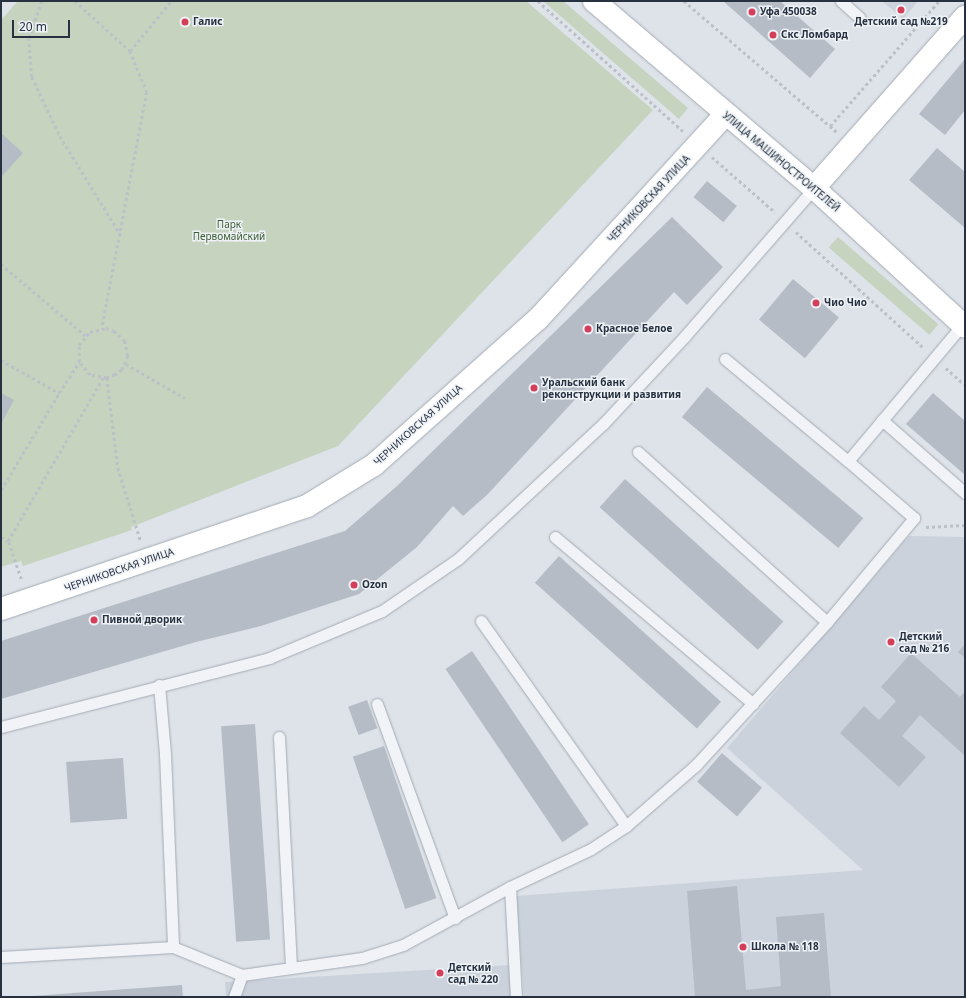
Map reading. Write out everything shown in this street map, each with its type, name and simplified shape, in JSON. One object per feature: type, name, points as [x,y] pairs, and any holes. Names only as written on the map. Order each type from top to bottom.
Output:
[{"type":"street","name":"УЛИЦА МАШИНОСТРОИТЕЛЕЙ","points":[[594,1],[725,115],[814,188],[964,326]]},
{"type":"street","points":[[814,188],[965,17]]},
{"type":"street","name":"ЧЕРНИКОВСКАЯ УЛИЦА","points":[[1,609],[307,506],[374,465],[538,319],[699,146],[725,115]]},
{"type":"lane","points":[[841,1],[860,18]]},
{"type":"lane","points":[[1,727],[159,685],[269,658],[382,611],[458,559],[603,424],[685,336],[814,188]]},
{"type":"lane","points":[[848,461],[964,326]]},
{"type":"lane","points":[[1,958],[173,947],[242,975],[362,958],[403,945],[510,887],[591,849],[626,826],[696,765],[754,704],[827,622],[914,518],[848,461],[725,360]]},
{"type":"lane","points":[[882,420],[965,493]]},
{"type":"lane","points":[[638,452],[827,622]]},
{"type":"lane","points":[[556,537],[754,704]]},
{"type":"lane","points":[[481,621],[626,826]]},
{"type":"lane","points":[[159,685],[165,754],[173,947]]},
{"type":"lane","points":[[378,704],[455,918]]},
{"type":"lane","points":[[278,737],[291,968]]},
{"type":"lane","points":[[510,887],[516,997]]},
{"type":"lane","points":[[234,997],[242,975]]},
{"type":"path","points":[[42,1],[29,38],[32,77],[60,136],[120,235]]},
{"type":"path","points":[[75,1],[130,50],[147,92],[102,328]]},
{"type":"path","points":[[130,50],[171,1]]},
{"type":"path","points":[[538,1],[965,385]]},
{"type":"path","points":[[684,1],[852,145]]},
{"type":"path","points":[[830,126],[939,1]]},
{"type":"path","points":[[1,264],[86,336]]},
{"type":"path","points":[[1,490],[79,362],[79,345],[86,336],[102,328],[114,331],[125,341],[128,356],[126,364],[122,370],[105,378],[8,541]]},
{"type":"path","points":[[1,360],[59,393]]},
{"type":"path","points":[[79,362],[90,375],[105,378]]},
{"type":"path","points":[[126,364],[185,398]]},
{"type":"path","points":[[105,378],[118,468],[141,543],[134,545]]},
{"type":"path","points":[[906,528],[965,525]]},
{"type":"path","points":[[1,537],[8,541],[21,579],[29,576]]},
{"type":"shaded area","name":"Детский сад №219","points":[[882,1],[918,1],[903,19]]},
{"type":"shaded area","points":[[909,536],[965,537],[965,997],[524,997],[516,896],[863,870],[727,748]]},
{"type":"shaded area","name":"Детский сад № 220","points":[[512,965],[514,997],[226,997],[225,982]]},
{"type":"green space","name":"Парк Первомайский","points":[[18,1],[526,1],[653,110],[338,446],[131,527],[132,530],[23,566],[21,561],[1,567],[1,20]]},
{"type":"green space","points":[[543,1],[563,1],[688,108],[679,119]]},
{"type":"green space","points":[[838,237],[938,324],[929,335],[829,248]]},
{"type":"building","points":[[723,1],[780,1],[835,49],[810,78]]},
{"type":"building","points":[[965,59],[965,110],[945,135],[919,114]]},
{"type":"building","points":[[2,134],[23,153],[1,177],[1,136]]},
{"type":"building","points":[[937,148],[965,172],[965,228],[909,180]]},
{"type":"building","points":[[707,181],[737,206],[723,222],[694,197]]},
{"type":"building","points":[[672,217],[723,267],[687,305],[674,292],[488,494],[463,516],[453,506],[417,547],[359,594],[261,626],[196,642],[1,699],[1,641],[345,531],[397,486]]},
{"type":"building","points":[[793,279],[839,318],[805,358],[759,320]]},
{"type":"building","points":[[707,387],[863,518],[838,548],[682,417]]},
{"type":"building","points":[[1,393],[14,400],[1,424]]},
{"type":"building","points":[[933,393],[965,421],[965,475],[906,424]]},
{"type":"building","points":[[625,479],[783,622],[758,650],[600,507]]},
{"type":"building","points":[[559,556],[721,702],[697,729],[535,583]]},
{"type":"building","points":[[965,644],[965,658],[958,652]]},
{"type":"building","points":[[472,651],[589,824],[562,842],[445,669]]},
{"type":"building","points":[[911,653],[960,697],[965,691],[965,756],[920,715],[902,736],[926,757],[899,787],[840,733],[864,706],[879,720],[896,701],[881,687]]},
{"type":"building","points":[[367,700],[377,728],[358,735],[348,707]]},
{"type":"building","points":[[255,724],[270,939],[236,942],[221,726]]},
{"type":"building","points":[[384,746],[436,898],[405,909],[353,757]]},
{"type":"building","points":[[722,753],[762,788],[737,816],[697,782]]},
{"type":"building","points":[[123,758],[127,819],[70,823],[66,762]]},
{"type":"building","points":[[737,886],[746,990],[781,986],[776,917],[824,913],[831,997],[695,997],[687,891]]},
{"type":"building","points":[[182,985],[183,997],[32,997],[32,996]]},
{"type":"place","name":"Детский сад №219","points":[[901,10]]},
{"type":"place","name":"Уфа 450038","points":[[752,12]]},
{"type":"place","name":"Галис","points":[[185,22]]},
{"type":"place","name":"Скс Ломбард","points":[[773,35]]},
{"type":"place","name":"Чио Чио","points":[[816,303]]},
{"type":"place","name":"Красное Белое","points":[[588,329]]},
{"type":"place","name":"Уральский банк реконструкции и развития","points":[[534,388]]},
{"type":"place","name":"Ozon","points":[[354,585]]},
{"type":"place","name":"Пивной дворик","points":[[94,620]]},
{"type":"place","name":"Детский сад № 216","points":[[891,642]]},
{"type":"place","name":"Школа № 118","points":[[743,947]]},
{"type":"place","name":"Детский сад № 220","points":[[440,973]]}]
